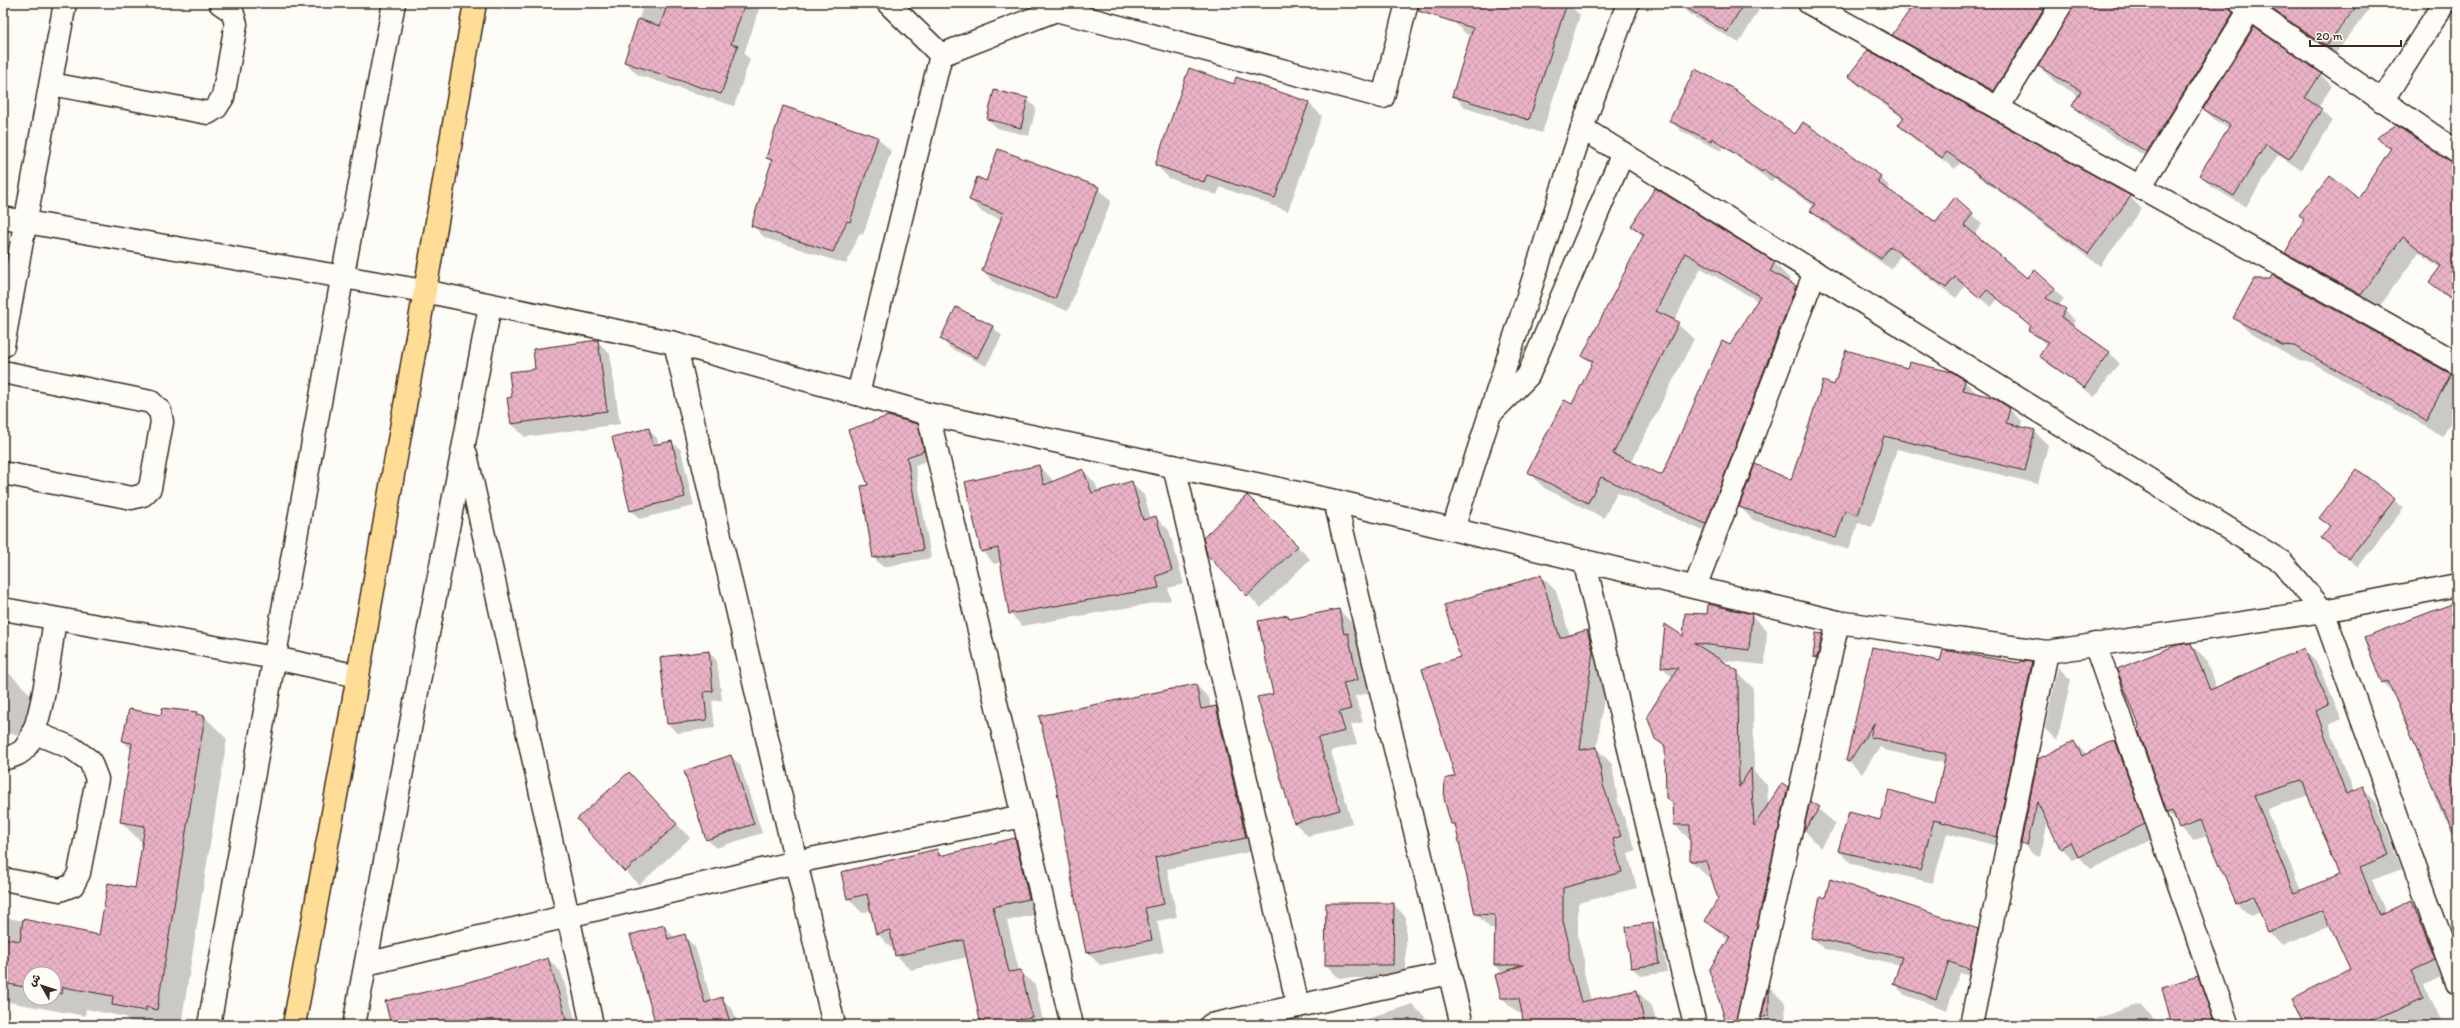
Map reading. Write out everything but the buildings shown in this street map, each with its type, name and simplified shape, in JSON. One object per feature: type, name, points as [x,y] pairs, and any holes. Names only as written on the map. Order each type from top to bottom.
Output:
[{"type":"main road","points":[[294,1025],[358,676],[475,3]]},
{"type":"street","points":[[3,346],[66,3]]},
{"type":"street","points":[[50,84],[208,113],[216,108],[222,97],[236,24],[232,11],[220,3]]},
{"type":"street","points":[[209,1025],[342,279],[394,3]]},
{"type":"street","points":[[888,3],[941,55]]},
{"type":"street","points":[[941,55],[1057,7],[1383,97],[1407,3]]},
{"type":"street","points":[[1453,529],[1582,128],[1628,3]]},
{"type":"street","points":[[1809,3],[2457,363]]},
{"type":"street","points":[[1998,108],[2062,3]]},
{"type":"street","points":[[2382,101],[2444,3]]},
{"type":"street","points":[[2140,187],[2248,5],[2382,101],[2457,152]]},
{"type":"street","points":[[858,394],[941,55]]},
{"type":"street","points":[[1582,128],[2282,562],[2323,611],[2457,984]]},
{"type":"street","points":[[1490,414],[1528,376],[1623,153]]},
{"type":"street","points":[[3,218],[342,279],[424,292],[675,343],[928,414],[1335,501],[1838,622],[2047,652],[2323,611],[2457,585]]},
{"type":"street","points":[[1695,587],[1815,272]]},
{"type":"street","points":[[358,1018],[366,964],[490,306]]},
{"type":"street","points":[[675,343],[834,1025]]},
{"type":"street","points":[[3,372],[151,402],[160,411],[162,422],[150,488],[143,496],[132,498],[3,473]]},
{"type":"street","points":[[928,414],[1072,1025]]},
{"type":"street","points":[[464,444],[592,1025]]},
{"type":"street","points":[[1174,466],[1298,1006]]},
{"type":"street","points":[[1335,501],[1462,1025]]},
{"type":"street","points":[[1584,560],[1695,1025]]},
{"type":"street","points":[[3,609],[275,658],[358,676]]},
{"type":"street","points":[[3,759],[12,757],[25,749],[38,719],[55,619]]},
{"type":"street","points":[[1747,1025],[1838,622]]},
{"type":"street","points":[[2096,644],[2228,1025]]},
{"type":"street","points":[[1971,1025],[2047,652]]},
{"type":"street","points":[[3,879],[60,890],[73,885],[79,873],[97,779],[90,761],[72,748],[33,732]]},
{"type":"street","points":[[366,964],[796,862],[1022,816]]},
{"type":"street","points":[[1218,1024],[1449,974]]}]
